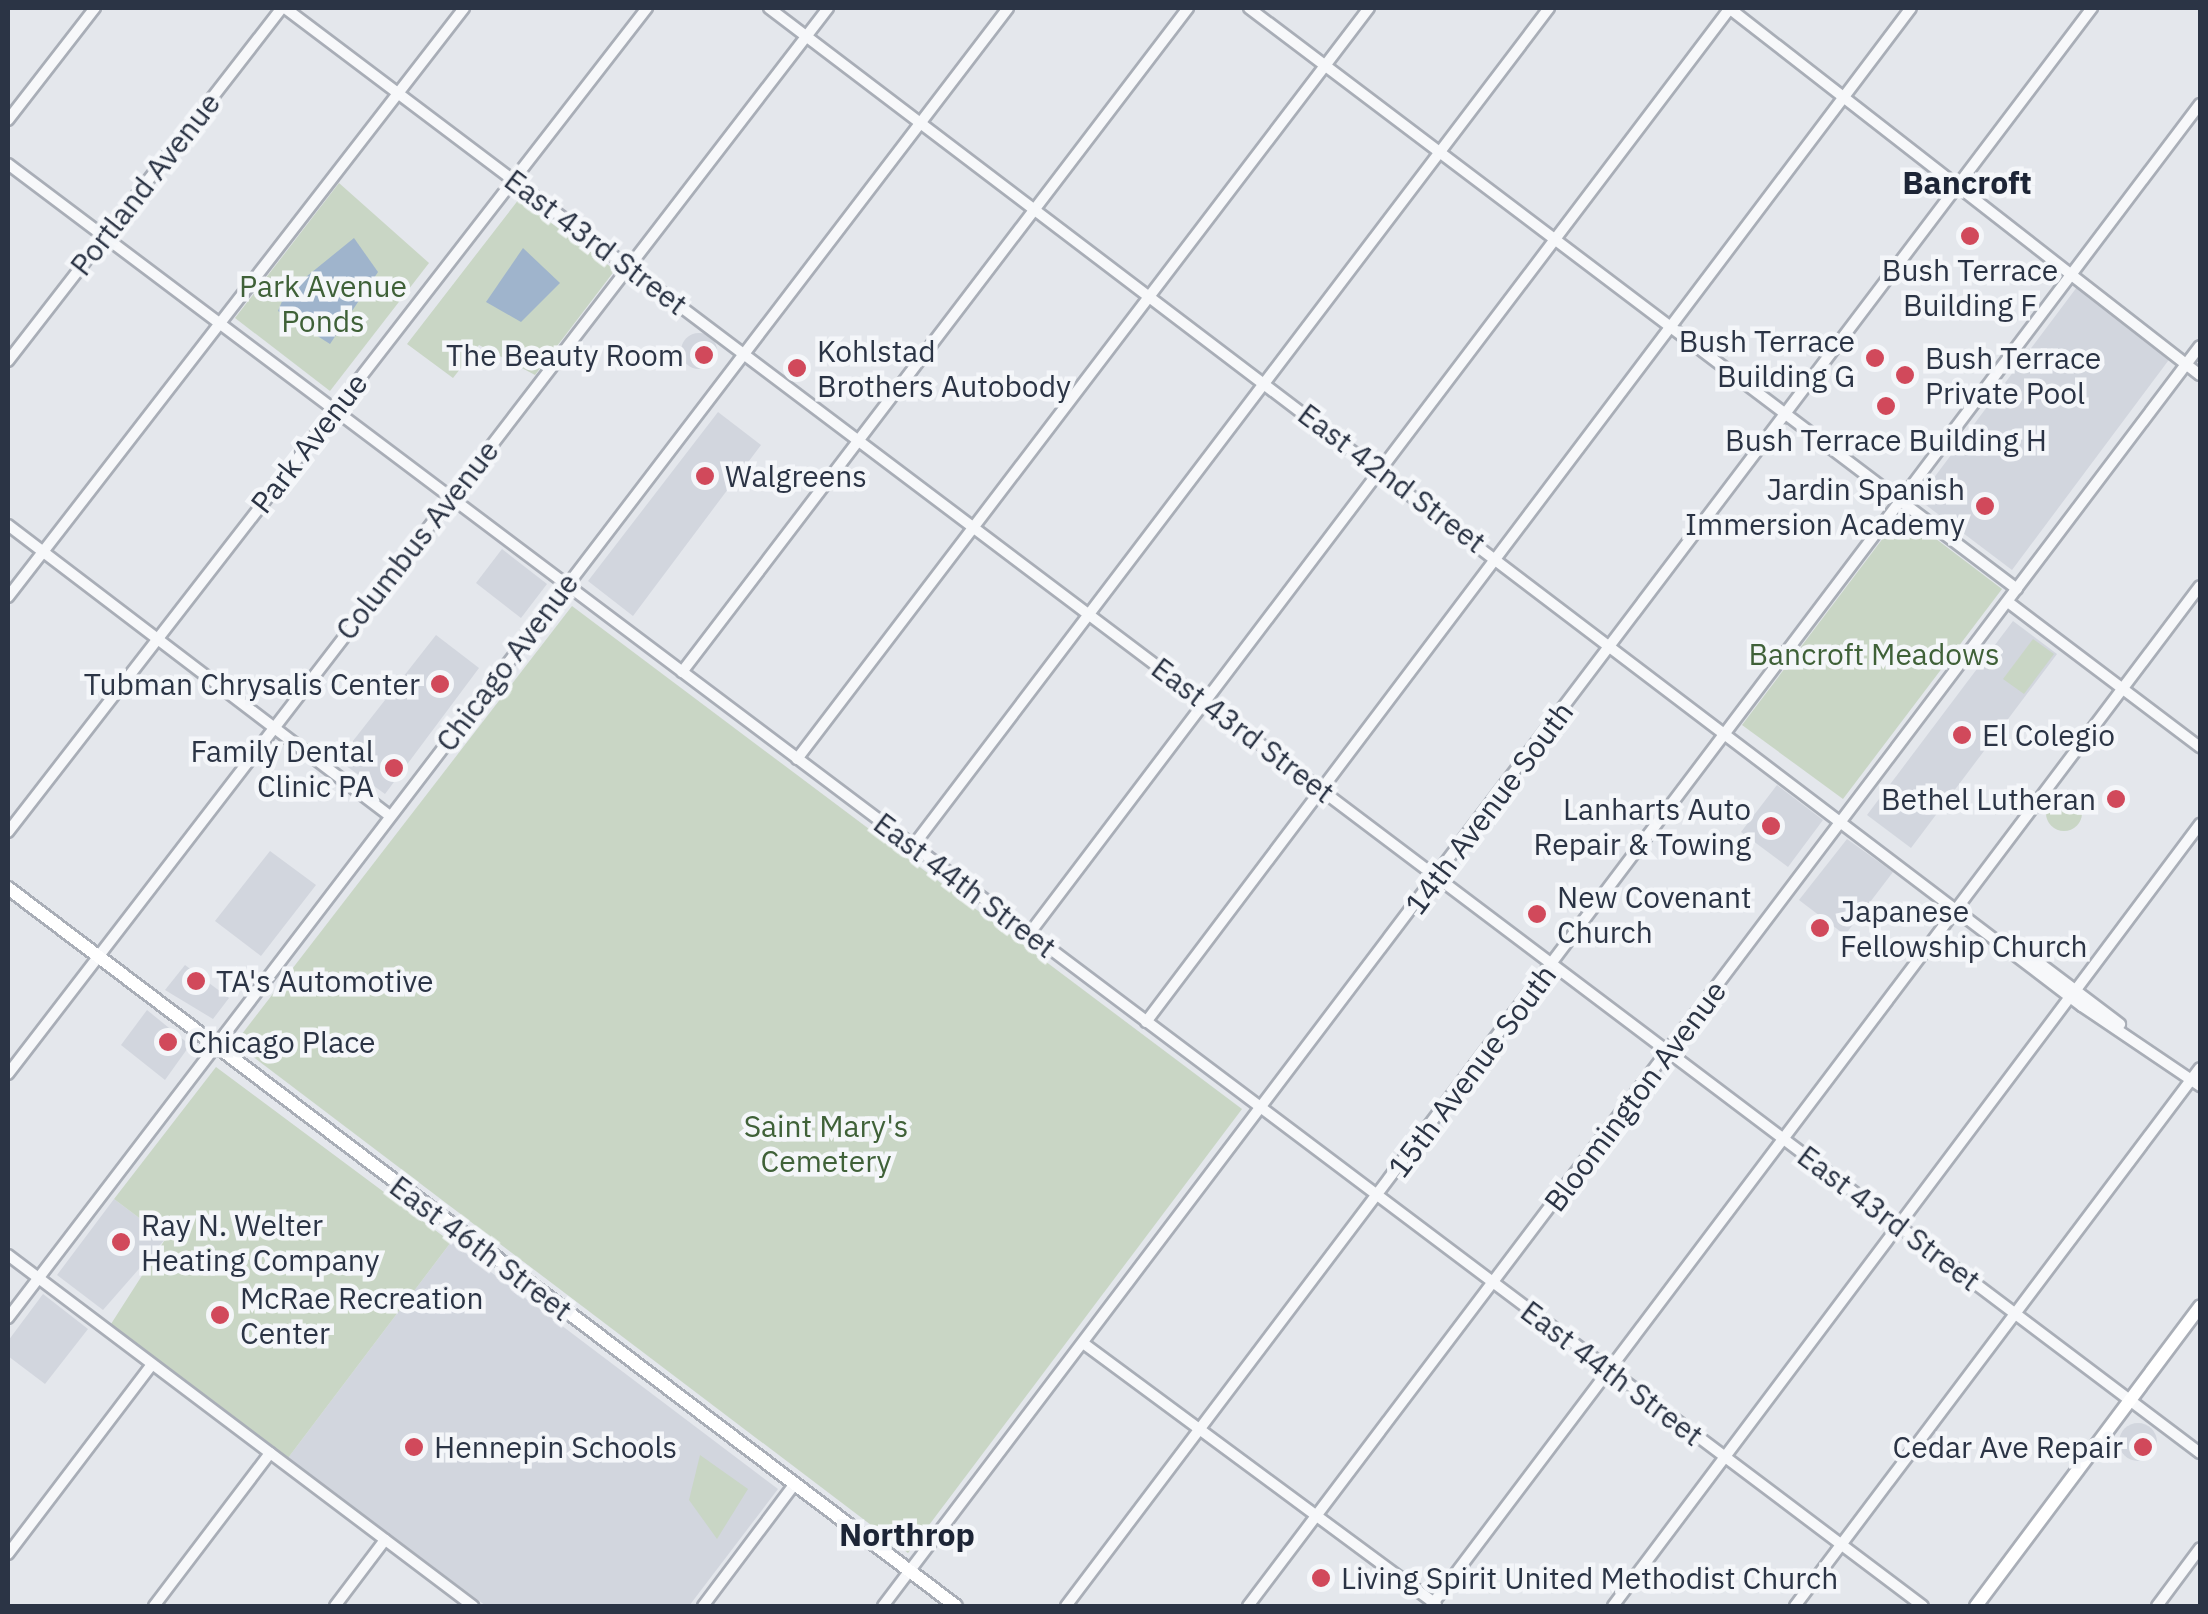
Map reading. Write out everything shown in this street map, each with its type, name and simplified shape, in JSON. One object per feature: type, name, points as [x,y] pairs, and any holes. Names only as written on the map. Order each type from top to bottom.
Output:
[{"type":"main road","name":"East 46th Street","points":[[8,888],[956,1606]]},
{"type":"main road","points":[[1976,1606],[2200,1307]]},
{"type":"street","points":[[8,120],[95,8]]},
{"type":"street","name":"East 43rd Street","points":[[283,8],[2200,1453]]},
{"type":"street","name":"Portland Avenue","points":[[8,361],[283,8]]},
{"type":"street","points":[[8,597],[464,8]]},
{"type":"street","name":"Park Avenue","points":[[8,832],[647,8]]},
{"type":"street","name":"East 42nd Street","points":[[769,8],[1958,906],[2015,948],[2078,986],[2135,1039]]},
{"type":"street","name":"Columbus Avenue","points":[[8,1074],[828,8]]},
{"type":"street","name":"Chicago Avenue","points":[[8,1318],[1008,8]]},
{"type":"street","points":[[682,672],[1188,8]]},
{"type":"street","points":[[1249,8],[2017,590]]},
{"type":"street","points":[[797,758],[1369,8]]},
{"type":"street","points":[[913,846],[1549,8]]},
{"type":"street","points":[[1030,934],[1729,8],[2075,271],[2200,375]]},
{"type":"street","points":[[1146,1022],[1912,8]]},
{"type":"street","name":"14th Avenue South","points":[[883,1606],[2092,8]]},
{"type":"street","name":"15th Avenue South","points":[[1066,1606],[2200,104]]},
{"type":"street","name":"East 44th Street","points":[[8,164],[1923,1606]]},
{"type":"street","name":"Bloomington Avenue","points":[[1248,1606],[2200,346]]},
{"type":"street","points":[[8,524],[390,816]]},
{"type":"street","points":[[1083,1342],[1435,1605],[2200,586]]},
{"type":"street","points":[[2008,602],[2200,747]]},
{"type":"street","points":[[2078,986],[2200,824]]},
{"type":"street","name":"East 42nd Street","points":[[2015,948],[2070,997],[2196,1083]]},
{"type":"street","points":[[1613,1606],[2070,997]]},
{"type":"street","points":[[1794,1606],[2016,1312],[2196,1083],[2200,1068]]},
{"type":"street","points":[[8,1255],[472,1606]]},
{"type":"street","points":[[8,1554],[152,1364]]},
{"type":"street","points":[[154,1606],[270,1454]]},
{"type":"street","points":[[702,1606],[794,1485]]},
{"type":"street","points":[[335,1606],[385,1540]]},
{"type":"street","points":[[2157,1606],[2200,1548]]},
{"type":"shaded area","points":[[2077,287],[2171,357],[2012,570],[1918,499]]},
{"type":"shaded area","points":[[699,333],[712,338],[717,351],[712,364],[699,369],[686,364],[681,351],[686,338]]},
{"type":"shaded area","points":[[718,412],[761,445],[633,616],[588,581]]},
{"type":"shaded area","points":[[502,549],[547,584],[521,618],[476,583]]},
{"type":"shaded area","name":"El Colegio","points":[[2013,621],[2057,654],[1911,848],[1867,815]]},
{"type":"shaded area","points":[[436,635],[479,668],[385,794],[338,760]]},
{"type":"shaded area","points":[[1777,785],[1823,820],[1788,867],[1741,832]]},
{"type":"shaded area","points":[[1847,839],[1893,872],[1845,935],[1799,900]]},
{"type":"shaded area","points":[[270,851],[316,885],[261,956],[215,921]]},
{"type":"shaded area","points":[[185,965],[229,998],[213,1019],[165,990]]},
{"type":"shaded area","points":[[147,1010],[190,1045],[165,1080],[121,1045]]},
{"type":"shaded area","points":[[114,1199],[166,1238],[103,1310],[57,1275]]},
{"type":"shaded area","points":[[451,1242],[778,1489],[689,1606],[486,1606],[288,1458]]},
{"type":"shaded area","points":[[43,1294],[88,1329],[45,1384],[8,1356],[8,1341]]},
{"type":"shaded area","points":[[2138,1423],[2152,1428],[2157,1442],[2152,1456],[2138,1461],[2124,1456],[2119,1442],[2124,1428]]},
{"type":"green space","name":"Park Avenue Ponds","points":[[339,183],[429,263],[330,391],[235,318]]},
{"type":"green space","name":"Park Avenue Ponds","points":[[519,199],[615,270],[535,375],[479,345],[453,378],[407,344]]},
{"type":"green space","name":"Bancroft Meadows","points":[[1902,513],[2002,589],[1843,799],[1742,725]]},
{"type":"green space","name":"Saint Mary's Cemetery","points":[[572,606],[1242,1109],[908,1553],[235,1043]]},
{"type":"green space","points":[[2033,639],[2054,654],[2024,694],[2003,679]]},
{"type":"green space","points":[[2064,795],[2077,800],[2082,813],[2077,826],[2064,831],[2051,826],[2046,813],[2051,800]]},
{"type":"green space","points":[[216,1067],[451,1242],[288,1458],[111,1324],[166,1238],[114,1199]]},
{"type":"green space","points":[[700,1455],[748,1489],[717,1539],[689,1500]]},
{"type":"water","points":[[354,238],[378,272],[330,344],[278,311],[285,294]]},
{"type":"water","points":[[523,248],[560,283],[521,322],[486,302]]},
{"type":"place","name":"Bush Terrace Building F","points":[[1970,236]]},
{"type":"place","name":"The Beauty Room","points":[[704,355]]},
{"type":"place","name":"Bush Terrace Building G","points":[[1875,358]]},
{"type":"place","name":"Kohlstad Brothers Autobody","points":[[797,368]]},
{"type":"place","name":"Bush Terrace Private Pool","points":[[1905,375]]},
{"type":"place","name":"Bush Terrace Building H","points":[[1886,406]]},
{"type":"place","name":"Walgreens","points":[[705,476]]},
{"type":"place","name":"Jardin Spanish Immersion Academy","points":[[1985,506]]},
{"type":"place","name":"Tubman Chrysalis Center","points":[[440,684]]},
{"type":"place","name":"El Colegio","points":[[1962,735]]},
{"type":"place","name":"Family Dental Clinic PA","points":[[394,768]]},
{"type":"place","name":"Bethel Lutheran","points":[[2116,799]]},
{"type":"place","name":"Lanharts Auto Repair & Towing","points":[[1771,826]]},
{"type":"place","name":"New Covenant Church","points":[[1537,914]]},
{"type":"place","name":"Japanese Fellowship Church","points":[[1820,928]]},
{"type":"place","name":"TA's Automotive","points":[[196,981]]},
{"type":"place","name":"Chicago Place","points":[[168,1042]]},
{"type":"place","name":"Ray N. Welter Heating Company","points":[[121,1242]]},
{"type":"place","name":"McRae Recreation Center","points":[[220,1315]]},
{"type":"place","name":"Hennepin Schools","points":[[414,1447]]},
{"type":"place","name":"Cedar Ave Repair","points":[[2143,1447]]},
{"type":"place","name":"Living Spirit United Methodist Church","points":[[1321,1578]]},
{"type":"district","name":"Bancroft","points":[[1967,182]]},
{"type":"district","name":"Northrop","points":[[907,1534]]}]
